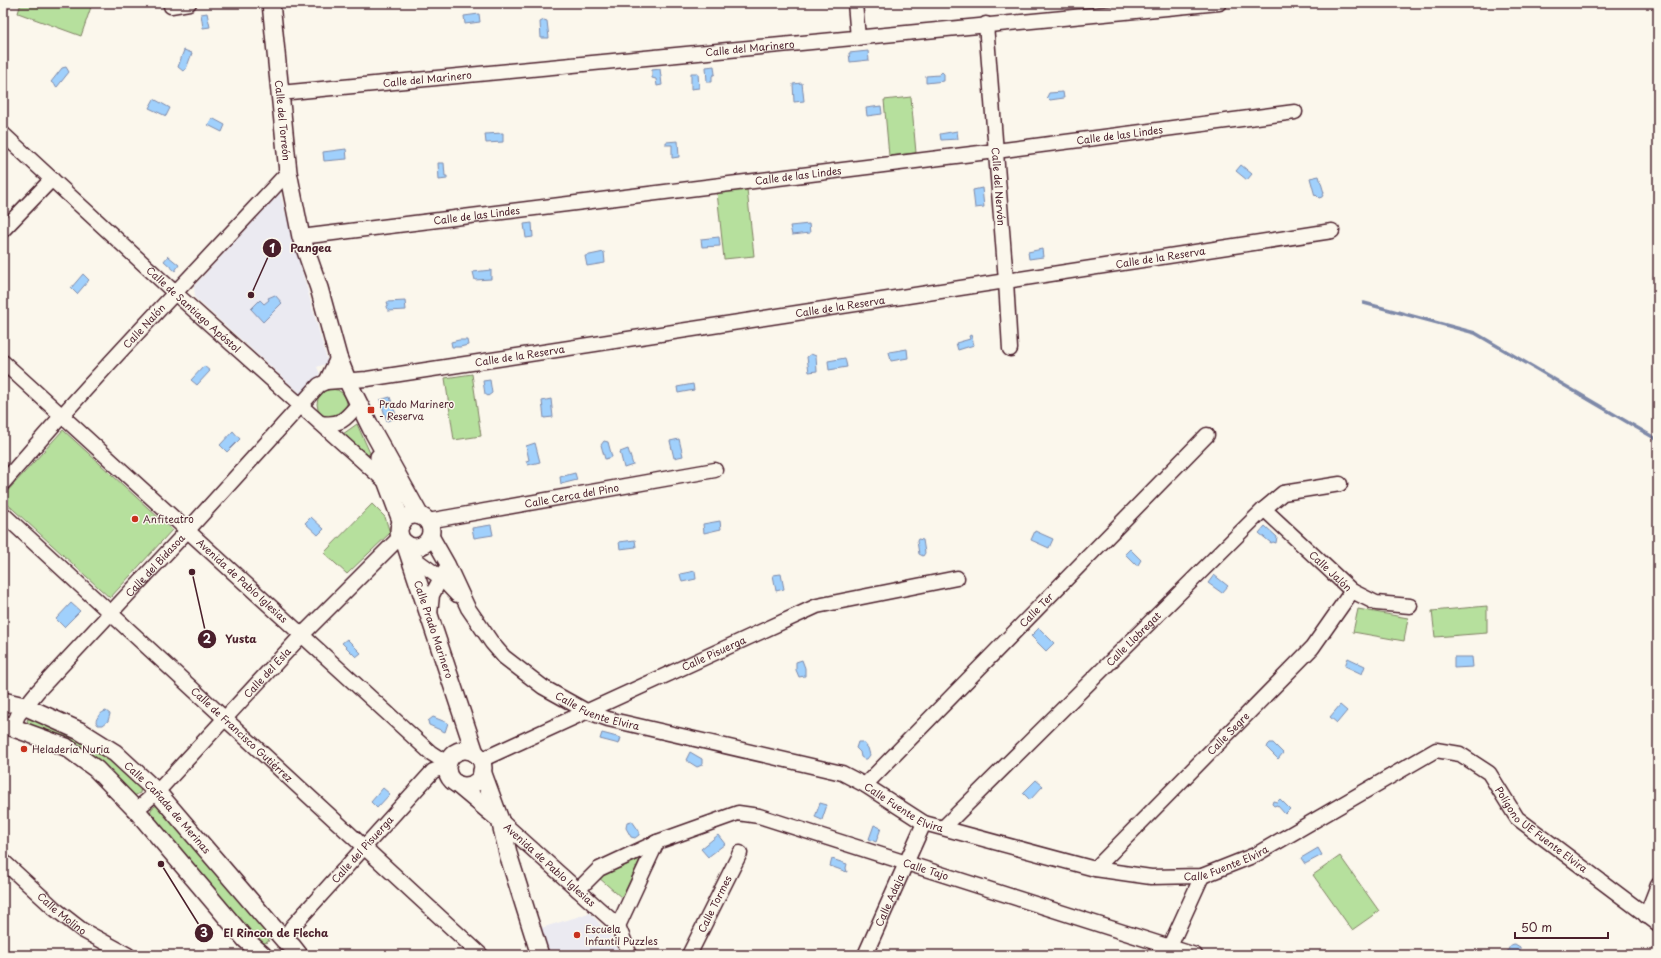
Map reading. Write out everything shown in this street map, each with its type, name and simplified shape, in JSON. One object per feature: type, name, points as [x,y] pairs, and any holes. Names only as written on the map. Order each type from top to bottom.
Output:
[{"type":"street","points":[[171,6],[189,3]]},
{"type":"street","name":"Calle del Torreón","points":[[271,3],[288,172],[301,237]]},
{"type":"street","points":[[855,3],[858,38]]},
{"type":"street","name":"Calle del Marinero","points":[[280,93],[858,38],[986,24],[1219,3]]},
{"type":"street","name":"Calle del Nervón","points":[[986,24],[1010,349]]},
{"type":"street","name":"Calle de las Lindes","points":[[301,237],[996,151],[1295,112]]},
{"type":"street","name":"Calle de Santiago Apóstol","points":[[3,134],[175,293],[386,483]]},
{"type":"street","name":"Calle Nalón","points":[[3,483],[62,416],[288,172]]},
{"type":"street","points":[[3,230],[52,179]]},
{"type":"street","name":"Calle de la Reserva","points":[[348,380],[1332,231]]},
{"type":"street","name":"Calle Prado Marinero","points":[[301,237],[318,288],[338,357],[348,380],[371,428],[426,524]]},
{"type":"street","points":[[326,382],[338,357]]},
{"type":"street","name":"Avenida de Pablo Iglesias","points":[[3,362],[188,530],[301,636],[431,753],[449,762]]},
{"type":"street","points":[[300,406],[319,385],[326,382],[348,380]]},
{"type":"street","points":[[320,423],[338,423],[346,419],[359,403]]},
{"type":"street","name":"Calle del Bidasoa","points":[[8,726],[24,706],[188,530],[300,406]]},
{"type":"street","name":"Calle Prado Marinero","points":[[371,428],[386,483],[429,620],[500,820],[509,857],[540,955]]},
{"type":"street","name":"Calle Ter","points":[[865,785],[1208,435]]},
{"type":"street","name":"Calle Cerca del Pino","points":[[426,524],[715,470]]},
{"type":"street","name":"Calle Llobregat","points":[[944,827],[1264,509],[1283,493],[1340,484]]},
{"type":"street","name":"Calle Jalón","points":[[1264,509],[1352,591],[1376,603],[1410,606]]},
{"type":"street","name":"Calle de Francisco Gutiérrez","points":[[3,514],[225,717],[481,955]]},
{"type":"street","points":[[413,516],[426,524],[428,541],[417,547],[411,546],[404,539],[407,518],[413,516]]},
{"type":"street","name":"Calle Fuente Elvira","points":[[426,524],[448,564],[468,608],[492,643],[504,656],[543,687],[588,712],[608,719],[842,773],[865,785],[924,823],[944,827],[1095,869],[1151,878],[1202,876],[1255,855],[1436,750]]},
{"type":"street","points":[[404,539],[442,578],[468,608]]},
{"type":"street","name":"Calle del Esla","points":[[136,810],[156,792],[301,636],[404,539]]},
{"type":"street","points":[[429,620],[432,595],[448,564]]},
{"type":"street","name":"Calle Pisuerga","points":[[479,762],[817,606],[957,578]]},
{"type":"street","name":"Calle Segre","points":[[1095,869],[1312,648],[1352,591]]},
{"type":"street","name":"Calle Cañada de Merinas","points":[[3,701],[24,706],[80,730],[115,753],[156,792],[284,940],[299,955]]},
{"type":"street","name":"Calle Prado Marinero","points":[[449,762],[460,736],[463,716]]},
{"type":"street","points":[[8,726],[66,747],[96,769],[136,810],[246,940],[264,955],[272,946],[284,940]]},
{"type":"street","points":[[468,750],[479,762],[479,778],[473,784],[465,786],[457,784],[452,780],[448,773],[449,762],[460,751],[468,750]]},
{"type":"street","name":"Polígono UE Fuente Elvira","points":[[1436,750],[1460,754],[1489,773],[1517,818],[1658,924]]},
{"type":"street","name":"Calle del Pisuerga","points":[[284,940],[292,927],[433,771],[449,762]]},
{"type":"street","name":"Avenida de Pablo Iglesias","points":[[457,784],[500,820],[618,926],[630,955]]},
{"type":"street","name":"Calle Tajo","points":[[578,890],[599,869],[656,842],[738,813],[759,816],[906,863],[1168,951],[1195,955]]},
{"type":"street","name":"Calle Adaja","points":[[865,955],[924,823]]},
{"type":"street","points":[[618,926],[656,842]]},
{"type":"street","name":"Calle Tormes","points":[[689,955],[740,853]]},
{"type":"street","name":"Calle Molino","points":[[3,861],[55,909],[82,930],[128,955]]},
{"type":"street","points":[[1168,951],[1202,876]]},
{"type":"street","points":[[1646,916],[1658,885]]},
{"type":"shaded area","points":[[280,193],[328,363],[317,367],[320,374],[301,394],[195,298],[194,286]]},
{"type":"shaded area","name":"Escuela Infantil Puzzles","points":[[590,913],[613,939],[620,955],[549,955],[541,928]]},
{"type":"green space","points":[[21,3],[92,4],[81,36],[18,13]]},
{"type":"green space","points":[[911,97],[916,153],[889,156],[884,100]]},
{"type":"green space","points":[[747,189],[754,256],[724,259],[717,192]]},
{"type":"green space","points":[[472,374],[481,436],[454,440],[445,378]]},
{"type":"green space","points":[[332,389],[342,394],[347,404],[342,414],[332,419],[322,414],[317,404],[322,394]]},
{"type":"green space","points":[[357,424],[370,453],[368,455],[343,434]]},
{"type":"green space","points":[[63,430],[172,530],[110,598],[3,500],[3,496]]},
{"type":"green space","points":[[372,504],[385,517],[390,533],[347,574],[324,553]]},
{"type":"green space","points":[[1487,606],[1487,633],[1435,637],[1432,611]]},
{"type":"green space","points":[[1358,609],[1408,618],[1404,641],[1353,632]]},
{"type":"green space","points":[[30,718],[73,736],[108,758],[141,787],[140,793],[134,796],[70,742],[28,724],[27,720]]},
{"type":"green space","points":[[157,805],[270,934],[268,942],[260,944],[149,815],[152,808]]},
{"type":"green space","points":[[1340,856],[1379,911],[1352,930],[1313,875]]},
{"type":"green space","points":[[640,859],[622,898],[598,877]]},
{"type":"water","points":[[207,13],[210,27],[203,28],[201,14]]},
{"type":"water","points":[[479,14],[480,22],[465,24],[464,16]]},
{"type":"water","points":[[544,20],[547,21],[549,38],[541,38],[540,22]]},
{"type":"water","points":[[184,50],[192,53],[186,69],[183,71],[178,67]]},
{"type":"water","points":[[868,51],[869,60],[850,62],[849,53]]},
{"type":"water","points":[[714,66],[715,74],[712,76],[712,82],[707,82],[706,67]]},
{"type":"water","points":[[66,67],[69,72],[57,87],[51,82],[62,68]]},
{"type":"water","points":[[660,69],[662,85],[657,86],[656,79],[652,78],[652,70]]},
{"type":"water","points":[[942,72],[944,74],[944,81],[926,83],[926,76],[939,75]]},
{"type":"water","points":[[691,73],[698,73],[699,88],[691,89]]},
{"type":"water","points":[[802,83],[804,101],[794,102],[793,84]]},
{"type":"water","points":[[1063,92],[1064,98],[1050,100],[1047,97],[1049,93]]},
{"type":"water","points":[[154,99],[170,108],[166,116],[149,108]]},
{"type":"water","points":[[881,106],[882,114],[867,116],[866,108]]},
{"type":"water","points":[[212,118],[225,125],[222,132],[208,125]]},
{"type":"water","points":[[957,131],[958,139],[941,140],[940,134]]},
{"type":"water","points":[[503,133],[503,142],[486,143],[485,134]]},
{"type":"water","points":[[678,141],[679,157],[672,158],[672,145],[666,145],[666,142]]},
{"type":"water","points":[[346,149],[347,159],[324,161],[323,152]]},
{"type":"water","points":[[438,163],[444,163],[445,176],[447,176],[447,179],[439,180]]},
{"type":"water","points":[[1241,165],[1252,174],[1247,180],[1236,171]]},
{"type":"water","points":[[1319,176],[1324,193],[1322,197],[1319,198],[1316,195],[1315,196],[1310,178]]},
{"type":"water","points":[[982,188],[984,207],[975,208],[973,190]]},
{"type":"water","points":[[532,223],[533,237],[526,238],[524,224]]},
{"type":"water","points":[[809,224],[810,233],[792,235],[790,226]]},
{"type":"water","points":[[719,237],[720,246],[702,247],[701,239]]},
{"type":"water","points":[[1042,249],[1043,257],[1029,259],[1028,252]]},
{"type":"water","points":[[604,252],[605,263],[587,266],[585,256]]},
{"type":"water","points":[[168,256],[179,265],[175,271],[164,261]]},
{"type":"water","points":[[491,270],[491,279],[475,280],[473,272]]},
{"type":"water","points":[[83,274],[89,280],[77,294],[71,288]]},
{"type":"water","points":[[275,295],[282,303],[263,322],[251,309],[260,300],[264,304],[269,300],[268,298]]},
{"type":"water","points":[[405,301],[406,310],[388,311],[386,308],[388,305],[387,302]]},
{"type":"water","points":[[971,335],[974,345],[958,350],[956,343],[970,339],[969,336]]},
{"type":"water","points":[[467,340],[468,345],[452,347],[451,342]]},
{"type":"water","points":[[907,349],[908,358],[891,361],[889,352]]},
{"type":"water","points":[[811,354],[816,356],[817,371],[809,372],[807,357]]},
{"type":"water","points":[[845,358],[847,367],[829,370],[828,361]]},
{"type":"water","points":[[204,366],[210,371],[197,385],[191,380]]},
{"type":"water","points":[[490,380],[492,393],[488,396],[485,394],[483,381]]},
{"type":"water","points":[[693,384],[694,390],[678,393],[677,387]]},
{"type":"water","points":[[390,397],[397,418],[387,421],[380,400]]},
{"type":"water","points":[[551,399],[553,417],[544,418],[542,401]]},
{"type":"water","points":[[233,431],[240,439],[227,452],[220,445]]},
{"type":"water","points":[[679,439],[683,456],[674,458],[670,441]]},
{"type":"water","points":[[604,441],[608,442],[612,457],[605,459],[601,445]]},
{"type":"water","points":[[535,443],[540,462],[528,465],[526,461],[529,460],[526,446]]},
{"type":"water","points":[[628,449],[633,465],[624,468],[620,452]]},
{"type":"water","points":[[575,473],[577,480],[561,484],[560,477]]},
{"type":"water","points":[[311,517],[324,529],[318,535],[305,523]]},
{"type":"water","points":[[720,521],[721,529],[704,533],[703,524]]},
{"type":"water","points":[[491,525],[493,535],[474,538],[472,528]]},
{"type":"water","points":[[1265,526],[1277,537],[1276,543],[1271,543],[1259,533]]},
{"type":"water","points":[[1035,531],[1053,539],[1049,548],[1031,540]]},
{"type":"water","points":[[918,539],[923,540],[925,553],[923,556],[919,554]]},
{"type":"water","points":[[635,540],[636,547],[620,549],[619,542]]},
{"type":"water","points":[[1130,549],[1141,560],[1138,565],[1136,565],[1125,554]]},
{"type":"water","points":[[695,571],[696,579],[682,582],[680,574]]},
{"type":"water","points":[[781,574],[784,589],[776,591],[773,575]]},
{"type":"water","points":[[1214,575],[1228,586],[1222,593],[1208,583]]},
{"type":"water","points":[[71,603],[80,611],[64,627],[56,619]]},
{"type":"water","points":[[1039,628],[1054,643],[1046,651],[1031,636]]},
{"type":"water","points":[[347,639],[361,653],[356,657],[342,643]]},
{"type":"water","points":[[1454,657],[1472,657],[1473,667],[1454,668]]},
{"type":"water","points":[[1348,658],[1365,666],[1362,674],[1345,666]]},
{"type":"water","points":[[802,660],[805,668],[805,676],[799,677],[796,670],[796,662]]},
{"type":"water","points":[[1340,705],[1347,711],[1337,723],[1330,717]]},
{"type":"water","points":[[106,711],[110,714],[108,721],[103,725],[98,725],[96,722],[97,719]]},
{"type":"water","points":[[433,717],[448,723],[445,732],[429,725],[428,721]]},
{"type":"water","points":[[602,733],[621,738],[619,744],[600,739]]},
{"type":"water","points":[[858,742],[863,742],[868,748],[870,755],[867,759],[861,757],[860,752],[856,748]]},
{"type":"water","points":[[1270,743],[1273,743],[1283,753],[1278,759],[1267,748]]},
{"type":"water","points":[[690,752],[702,759],[702,765],[697,767],[686,760]]},
{"type":"water","points":[[1036,780],[1043,786],[1030,800],[1023,793]]},
{"type":"water","points":[[383,788],[390,794],[377,808],[371,802]]},
{"type":"water","points":[[1280,799],[1290,809],[1285,814],[1277,805],[1274,806],[1272,804],[1273,801],[1277,802]]},
{"type":"water","points":[[820,803],[827,805],[822,820],[815,817]]},
{"type":"water","points":[[632,821],[639,831],[639,835],[635,838],[631,837],[626,828],[627,822]]},
{"type":"water","points":[[874,825],[881,828],[876,842],[869,839]]},
{"type":"water","points":[[718,835],[725,844],[708,857],[701,849]]},
{"type":"water","points":[[1318,848],[1322,855],[1305,864],[1301,858]]},
{"type":"water","points":[[832,859],[847,864],[847,872],[830,866]]},
{"type":"water","points":[[1515,944],[1520,947],[1520,955],[1507,955],[1510,946]]},
{"type":"waterway","points":[[1364,303],[1475,333],[1658,440]]},
{"type":"place","name":"Pangea","points":[[251,295]]},
{"type":"place","name":"Prado Marinero - Reserva","points":[[371,410]]},
{"type":"place","name":"Anfiteatro","points":[[135,519]]},
{"type":"place","name":"Yusta","points":[[192,572]]},
{"type":"place","name":"Heladería Nuria","points":[[24,749]]},
{"type":"place","name":"El Rincon de Flecha","points":[[161,864]]},
{"type":"place","name":"Escuela Infantil Puzzles","points":[[577,935]]}]
